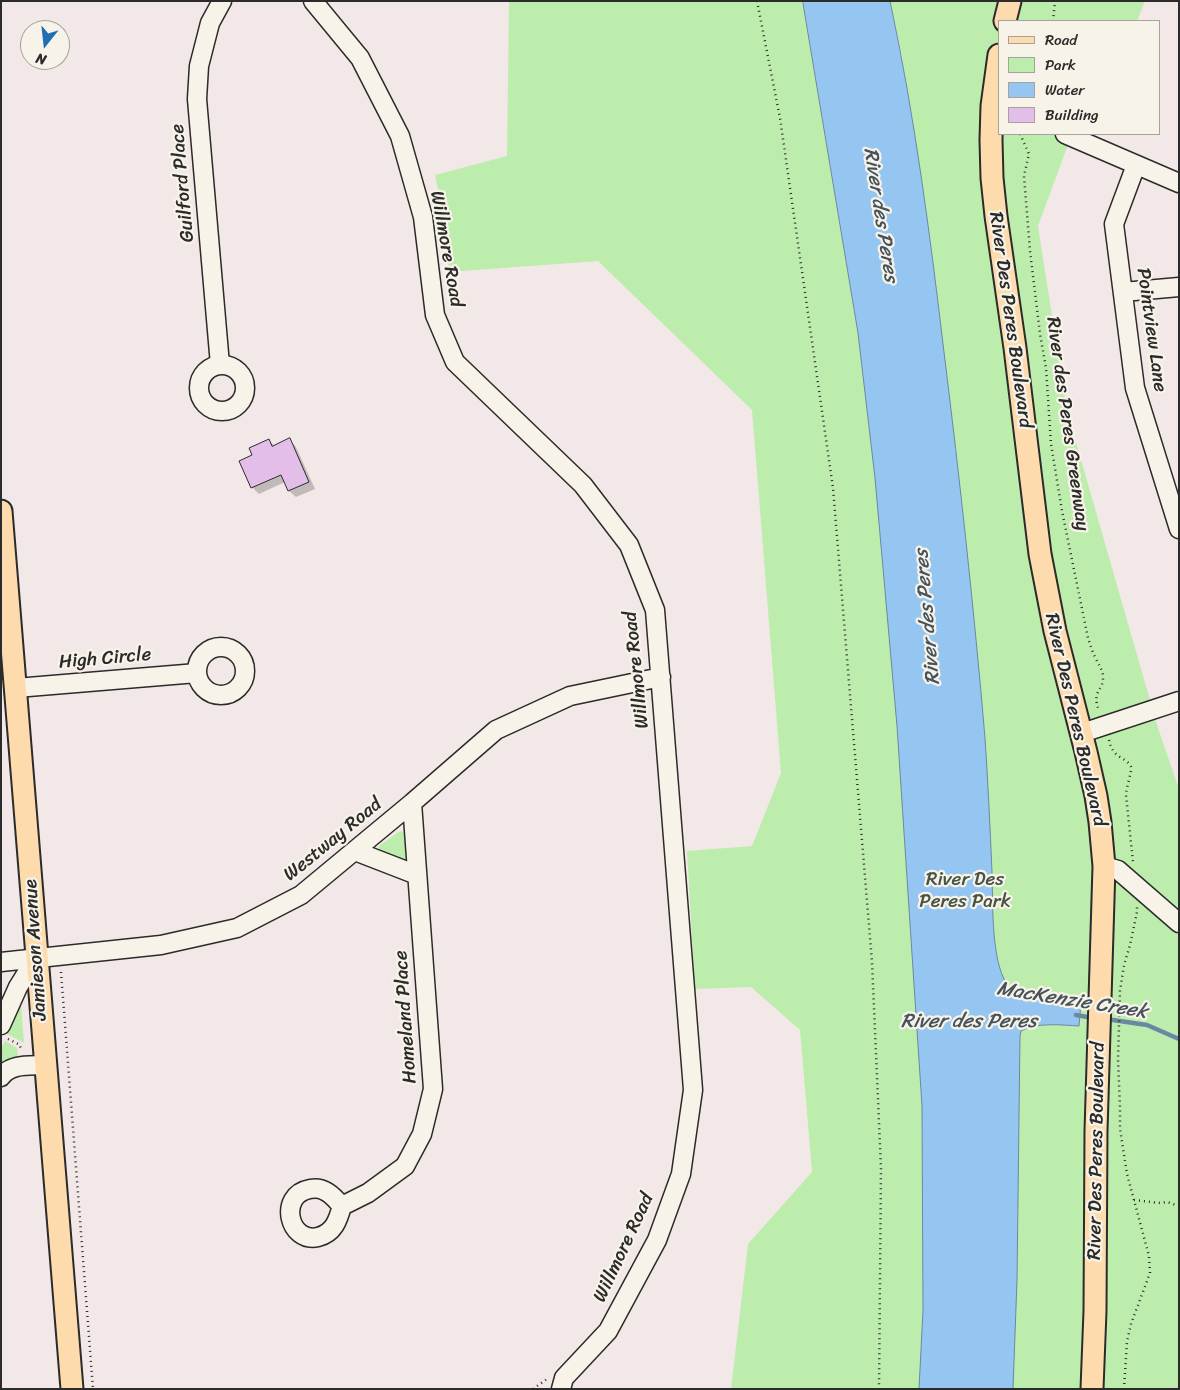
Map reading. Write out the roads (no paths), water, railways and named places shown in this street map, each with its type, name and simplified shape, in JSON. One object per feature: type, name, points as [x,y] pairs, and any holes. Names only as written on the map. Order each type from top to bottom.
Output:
[{"type":"main road","points":[[1005,20],[1010,1]]},
{"type":"main road","name":"River Des Peres Boulevard","points":[[998,68],[991,160],[994,197],[1015,348],[1040,554],[1055,631],[1091,772],[1100,822],[1104,866],[1110,991],[1109,1042],[1092,1389]]},
{"type":"main road","name":"Jamieson Avenue","points":[[1,511],[72,1389]]},
{"type":"street","name":"Guilford Place","points":[[220,365],[198,99],[199,66],[210,23],[222,1]]},
{"type":"street","name":"Willmore Road","points":[[312,1],[360,58],[400,136],[422,217],[435,315],[455,362],[583,485],[629,545],[655,610],[693,1090],[681,1174],[657,1240],[608,1331],[556,1383]]},
{"type":"street","points":[[1067,135],[1179,183]]},
{"type":"street","name":"Pointview Lane","points":[[1136,165],[1114,224],[1135,388],[1179,529]]},
{"type":"street","points":[[1123,292],[1179,287]]},
{"type":"street","name":"High Circle","points":[[16,688],[197,673]]},
{"type":"street","name":"Westway Road","points":[[1,962],[161,945],[237,928],[301,895],[496,730],[570,696],[661,677]]},
{"type":"street","points":[[1082,734],[1179,701]]},
{"type":"street","name":"Homeland Place","points":[[342,1206],[368,1193],[405,1166],[422,1134],[434,1089],[412,803]]},
{"type":"street","points":[[355,851],[417,875]]},
{"type":"street","points":[[1104,866],[1118,870],[1179,922]]},
{"type":"street","points":[[3,1025],[18,986],[36,958]]},
{"type":"street","points":[[1,1077],[8,1069],[15,1067],[45,1065]]},
{"type":"water","name":"River des Peres","points":[[803,1],[890,1],[907,88],[921,176],[939,308],[961,497],[985,738],[993,927],[997,955],[1004,979],[1012,991],[1019,996],[1046,1001],[1081,1002],[1079,1026],[1034,1026],[1021,1031],[1020,1036],[1017,1280],[1013,1389],[919,1389],[923,1310],[922,1106],[897,726],[875,478],[858,333]]},
{"type":"waterway","name":"MacKenzie Creek","points":[[1076,1015],[1093,1018]]},
{"type":"waterway","name":"MacKenzie Creek","points":[[1106,1019],[1147,1025],[1179,1039]]},
{"type":"park label","name":"River Des Peres Park","points":[[965,891]]}]
